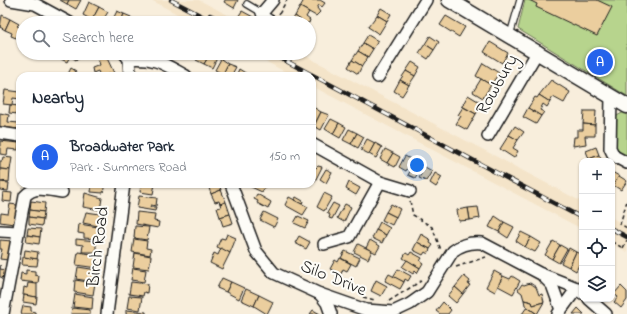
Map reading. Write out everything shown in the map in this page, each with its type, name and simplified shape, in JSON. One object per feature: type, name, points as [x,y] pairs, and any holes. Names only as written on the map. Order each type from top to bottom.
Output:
[{"type":"street","points":[[11,0],[33,2],[58,16]]},
{"type":"street","points":[[262,13],[273,0]]},
{"type":"street","points":[[378,77],[426,0]]},
{"type":"street","points":[[449,0],[538,51],[627,106]]},
{"type":"street","name":"Rowbury","points":[[488,136],[538,51]]},
{"type":"street","points":[[128,60],[129,72]]},
{"type":"street","points":[[165,60],[181,72]]},
{"type":"street","points":[[611,96],[610,148],[614,156],[627,163]]},
{"type":"street","points":[[0,133],[16,135]]},
{"type":"street","points":[[316,146],[380,182],[410,191]]},
{"type":"street","points":[[324,244],[349,237],[380,182]]},
{"type":"street","name":"Birch Road","points":[[107,314],[123,188]]},
{"type":"street","name":"Silo Drive","points":[[232,188],[256,251],[274,273],[362,312],[393,312],[410,304],[427,292],[446,261],[459,246],[475,242],[482,243],[539,273],[579,291]]},
{"type":"street","points":[[3,314],[25,196],[31,190],[36,189],[62,192]]},
{"type":"street","points":[[0,230],[18,232]]},
{"type":"street","name":"Silo Drive","points":[[539,273],[552,285],[560,312]]},
{"type":"street","points":[[560,312],[579,291]]},
{"type":"street","points":[[320,294],[327,303],[331,314]]},
{"type":"street","points":[[592,302],[606,314]]},
{"type":"lane","points":[[510,35],[520,0]]},
{"type":"lane","points":[[247,4],[267,16]]},
{"type":"path","points":[[278,16],[287,0]]},
{"type":"path","points":[[410,191],[411,209],[413,215],[432,227],[446,261],[453,268],[500,252]]},
{"type":"path","points":[[627,201],[620,224],[627,228]]},
{"type":"path","points":[[615,244],[623,248],[627,240]]},
{"type":"path","points":[[388,302],[419,282],[436,277]]},
{"type":"path","points":[[359,296],[380,301]]},
{"type":"shaded area","points":[[151,0],[199,0],[230,16],[181,16]]},
{"type":"shaded area","points":[[263,60],[313,60],[579,200],[579,227],[316,88],[316,72],[286,72]]},
{"type":"shaded area","points":[[615,220],[627,226],[627,252],[615,246]]},
{"type":"green space","points":[[525,0],[627,0],[627,96],[518,29]]},
{"type":"green space","points":[[624,112],[627,114],[627,159],[617,151],[613,141],[615,117]]},
{"type":"building","points":[[60,0],[69,0],[67,4]]},
{"type":"building","points":[[69,0],[81,0],[76,9],[67,4]]},
{"type":"building","points":[[225,0],[238,0],[234,8],[224,2]]},
{"type":"building","points":[[304,0],[320,0],[325,3],[322,7],[319,5],[317,8],[320,12],[316,16],[300,7]]},
{"type":"building","points":[[529,0],[597,0],[612,7],[597,36],[536,7],[537,4]]},
{"type":"building","points":[[89,2],[99,7],[94,16],[83,15]]},
{"type":"building","points":[[99,7],[108,12],[105,16],[94,16]]},
{"type":"building","points":[[300,7],[309,12],[307,16],[295,16]]},
{"type":"building","points":[[381,8],[391,14],[387,21],[377,15]]},
{"type":"building","points":[[117,11],[124,14],[123,16],[114,16]]},
{"type":"building","points":[[242,11],[251,16],[239,16]]},
{"type":"building","points":[[2,15],[10,19],[5,30],[0,27]]},
{"type":"building","points":[[377,15],[387,21],[379,34],[368,27]]},
{"type":"building","points":[[446,16],[465,27],[459,37],[440,25]]},
{"type":"building","points":[[10,19],[16,22],[16,38],[11,36],[12,33],[5,30]]},
{"type":"building","points":[[368,35],[378,41],[373,49],[363,43]]},
{"type":"building","points":[[430,36],[439,42],[434,50],[425,44]]},
{"type":"building","points":[[490,42],[508,53],[502,63],[484,52]]},
{"type":"building","points":[[363,43],[373,49],[368,57],[358,51]]},
{"type":"building","points":[[425,44],[434,50],[428,59],[419,53]]},
{"type":"building","points":[[358,51],[368,57],[362,66],[352,60]]},
{"type":"building","points":[[98,60],[108,60],[114,72],[93,72],[92,68],[100,65]]},
{"type":"building","points":[[196,60],[206,60],[204,64]]},
{"type":"building","points":[[206,60],[216,60],[212,68],[204,64]]},
{"type":"building","points":[[220,60],[228,64],[224,72],[215,70]]},
{"type":"building","points":[[352,60],[362,66],[358,74],[348,67]]},
{"type":"building","points":[[412,62],[420,67],[415,76],[406,71]]},
{"type":"building","points":[[483,63],[499,73],[491,85],[476,76]]},
{"type":"building","points":[[228,64],[236,67],[233,72],[224,72]]},
{"type":"building","points":[[71,68],[76,71],[75,72],[69,72]]},
{"type":"building","points":[[406,71],[415,76],[409,85],[400,80]]},
{"type":"building","points":[[481,79],[491,85],[483,98],[473,92]]},
{"type":"building","points":[[400,80],[409,85],[402,96],[394,91]]},
{"type":"building","points":[[551,80],[570,92],[564,103],[553,97],[550,102],[539,95]]},
{"type":"building","points":[[5,90],[16,91],[16,98],[13,98],[12,105],[3,104]]},
{"type":"building","points":[[468,95],[483,104],[476,114],[462,106]]},
{"type":"building","points":[[539,95],[550,102],[547,107],[543,104],[540,110],[544,112],[541,116],[528,108],[535,97],[537,98]]},
{"type":"building","points":[[10,105],[16,106],[16,114],[9,113]]},
{"type":"building","points":[[463,107],[476,114],[467,130],[456,124],[461,116],[458,115]]},
{"type":"building","points":[[528,108],[541,116],[536,124],[523,117]]},
{"type":"building","points":[[316,109],[321,112],[316,122]]},
{"type":"building","points":[[584,111],[596,111],[595,125],[583,124]]},
{"type":"building","points":[[321,112],[329,115],[321,130],[316,127],[316,122]]},
{"type":"building","points":[[0,113],[9,115],[8,122],[16,123],[16,129],[0,127]]},
{"type":"building","points":[[331,119],[339,123],[333,134],[325,129]]},
{"type":"building","points":[[339,123],[346,127],[340,138],[333,134]]},
{"type":"building","points":[[583,124],[595,125],[595,136],[585,136],[586,144],[573,146],[574,137],[577,137],[577,130],[583,130]]},
{"type":"building","points":[[515,126],[524,132],[518,140],[509,135]]},
{"type":"building","points":[[349,129],[357,133],[351,144],[343,140]]},
{"type":"building","points":[[357,133],[364,137],[358,148],[351,144]]},
{"type":"building","points":[[509,135],[518,140],[513,148],[518,151],[514,158],[500,149]]},
{"type":"building","points":[[367,139],[375,143],[369,154],[361,150]]},
{"type":"building","points":[[0,141],[16,143],[16,150],[8,149],[7,155],[0,154]]},
{"type":"building","points":[[375,143],[382,147],[376,158],[369,154]]},
{"type":"building","points":[[596,147],[599,155],[589,158],[586,151]]},
{"type":"building","points":[[385,149],[393,153],[387,163],[380,159]]},
{"type":"building","points":[[393,153],[400,157],[395,167],[387,163]]},
{"type":"building","points":[[599,155],[600,158],[592,158]]},
{"type":"building","points":[[405,156],[412,160],[406,171],[399,167]]},
{"type":"building","points":[[3,157],[12,158],[10,170],[0,169],[0,161],[2,161]]},
{"type":"building","points":[[414,164],[421,168],[415,178],[408,175]]},
{"type":"building","points":[[318,166],[322,167],[316,179],[316,168]]},
{"type":"building","points":[[425,167],[432,171],[426,181],[419,178]]},
{"type":"building","points":[[0,169],[10,170],[9,182],[0,181]]},
{"type":"building","points":[[326,169],[332,172],[326,183],[320,179]]},
{"type":"building","points":[[435,173],[442,177],[436,187],[430,183]]},
{"type":"building","points":[[615,174],[619,176],[615,182]]},
{"type":"building","points":[[619,176],[627,181],[621,190],[615,186],[615,182]]},
{"type":"building","points":[[0,182],[9,183],[8,191],[0,190]]},
{"type":"building","points":[[349,182],[360,188],[356,195],[346,189]]},
{"type":"building","points":[[92,188],[104,188],[103,193],[91,192]]},
{"type":"building","points":[[140,188],[154,188],[153,194],[140,192]]},
{"type":"building","points":[[209,188],[220,188],[221,190],[211,194]]},
{"type":"building","points":[[253,188],[264,188],[262,192]]},
{"type":"building","points":[[221,190],[226,202],[220,204],[219,201],[215,202],[211,194]]},
{"type":"building","points":[[3,192],[12,193],[11,202],[2,201]]},
{"type":"building","points":[[85,193],[102,198],[100,210],[83,207]]},
{"type":"building","points":[[324,193],[332,197],[324,211],[317,207]]},
{"type":"building","points":[[257,194],[271,202],[268,209],[257,203],[258,201],[254,199]]},
{"type":"building","points":[[139,196],[157,198],[156,206],[151,205],[150,207],[156,207],[155,211],[137,208]]},
{"type":"building","points":[[289,197],[308,207],[303,215],[285,205]]},
{"type":"building","points":[[296,197],[303,201],[302,204],[294,200]]},
{"type":"building","points":[[31,201],[45,203],[44,212],[30,210]]},
{"type":"building","points":[[226,202],[230,214],[220,217],[217,208],[221,207],[220,204]]},
{"type":"building","points":[[333,203],[339,206],[332,219],[329,218],[330,215],[327,213]]},
{"type":"building","points":[[10,204],[17,205],[14,224],[0,222],[1,213],[8,214]]},
{"type":"building","points":[[345,204],[351,207],[344,222],[337,218]]},
{"type":"building","points":[[391,204],[400,209],[396,217],[386,212]]},
{"type":"building","points":[[478,207],[480,218],[470,220],[468,208]]},
{"type":"building","points":[[468,208],[470,220],[459,221],[457,210]]},
{"type":"building","points":[[30,210],[44,212],[43,219],[29,217]]},
{"type":"building","points":[[86,212],[100,214],[98,226],[83,223]]},
{"type":"building","points":[[137,212],[155,214],[154,221],[159,222],[158,228],[136,224]]},
{"type":"building","points":[[264,212],[278,219],[274,227],[260,220]]},
{"type":"building","points":[[386,212],[396,217],[392,225],[382,220]]},
{"type":"building","points":[[230,214],[233,223],[223,226],[220,217]]},
{"type":"building","points":[[298,216],[309,221],[305,228],[294,223]]},
{"type":"building","points":[[495,216],[504,222],[499,232],[489,227]]},
{"type":"building","points":[[29,217],[43,219],[42,226],[29,224]]},
{"type":"building","points":[[380,222],[390,228],[386,235],[376,230]]},
{"type":"building","points":[[504,222],[514,227],[508,238],[499,232]]},
{"type":"building","points":[[79,224],[98,227],[98,239],[84,238],[84,234],[78,233]]},
{"type":"building","points":[[135,226],[149,227],[147,240],[134,238]]},
{"type":"building","points":[[28,228],[41,229],[40,237],[27,235]]},
{"type":"building","points":[[376,230],[386,235],[382,243],[372,238]]},
{"type":"building","points":[[521,232],[531,237],[525,247],[516,241]]},
{"type":"building","points":[[227,234],[236,238],[230,253],[217,247],[221,238],[225,239]]},
{"type":"building","points":[[421,234],[431,240],[430,243],[433,245],[430,249],[417,242]]},
{"type":"building","points":[[27,235],[40,237],[39,244],[26,242]]},
{"type":"building","points":[[299,236],[310,242],[306,249],[295,243]]},
{"type":"building","points":[[531,237],[541,243],[535,252],[525,247]]},
{"type":"building","points":[[76,239],[96,241],[96,252],[82,252],[83,245],[76,244]]},
{"type":"building","points":[[134,239],[147,241],[146,248],[151,249],[150,255],[132,252]]},
{"type":"building","points":[[0,240],[12,241],[8,260],[0,259],[2,249],[0,249]]},
{"type":"building","points":[[370,240],[380,246],[376,253],[366,248]]},
{"type":"building","points":[[553,241],[560,245],[552,259],[545,255]]},
{"type":"building","points":[[417,242],[430,249],[428,254],[425,252],[423,255],[413,250]]},
{"type":"building","points":[[358,244],[372,251],[368,259],[354,252]]},
{"type":"building","points":[[560,245],[567,249],[559,263],[552,259]]},
{"type":"building","points":[[221,248],[230,253],[222,269],[210,263],[214,253],[218,255]]},
{"type":"building","points":[[569,248],[576,252],[569,267],[561,263]]},
{"type":"building","points":[[25,250],[38,252],[37,259],[24,257]]},
{"type":"building","points":[[345,251],[360,258],[356,266],[341,258]]},
{"type":"building","points":[[78,252],[98,255],[97,268],[76,265]]},
{"type":"building","points":[[411,252],[422,258],[420,261],[423,263],[420,268],[403,258],[406,253],[409,255]]},
{"type":"building","points":[[576,252],[579,254],[579,265],[576,271],[569,267]]},
{"type":"building","points":[[135,253],[151,256],[149,269],[133,267]]},
{"type":"building","points":[[23,257],[38,259],[37,266],[22,265]]},
{"type":"building","points":[[340,258],[351,264],[347,271],[343,269],[341,274],[330,269],[335,260],[338,262]]},
{"type":"building","points":[[407,260],[420,268],[417,273],[415,271],[413,274],[402,267]]},
{"type":"building","points":[[78,267],[97,270],[95,282],[76,279]]},
{"type":"building","points":[[133,268],[146,270],[144,282],[131,280]]},
{"type":"building","points":[[0,269],[6,270],[5,278],[0,277]]},
{"type":"building","points":[[398,269],[411,276],[408,281],[405,279],[404,282],[393,277]]},
{"type":"building","points":[[26,270],[35,271],[35,275],[39,276],[38,283],[20,281],[21,273],[26,274]]},
{"type":"building","points":[[494,271],[503,276],[495,292],[486,287]]},
{"type":"building","points":[[389,274],[404,282],[400,289],[385,281]]},
{"type":"building","points":[[464,276],[470,281],[468,284],[470,285],[463,294],[455,287]]},
{"type":"building","points":[[503,276],[510,279],[512,276],[520,281],[513,294],[498,286]]},
{"type":"building","points":[[222,278],[231,282],[226,292],[217,288]]},
{"type":"building","points":[[75,280],[95,283],[93,295],[74,292]]},
{"type":"building","points":[[376,280],[387,286],[381,296],[371,291]]},
{"type":"building","points":[[131,282],[148,284],[147,293],[144,292],[143,296],[129,294]]},
{"type":"building","points":[[231,282],[244,288],[239,299],[226,292]]},
{"type":"building","points":[[28,283],[37,284],[37,297],[23,295],[24,287],[27,288]]},
{"type":"building","points":[[530,283],[536,287],[539,295],[542,294],[544,302],[533,305],[532,302],[524,300],[522,293],[518,290],[522,284],[524,285]]},
{"type":"building","points":[[621,286],[627,292],[627,300],[621,308],[614,302],[618,297],[615,293]]},
{"type":"building","points":[[455,287],[463,294],[456,303],[448,296]]},
{"type":"building","points":[[246,289],[259,295],[254,306],[241,300]]},
{"type":"building","points":[[75,294],[93,297],[92,309],[73,307]]},
{"type":"building","points":[[24,295],[37,297],[36,304],[23,302]]},
{"type":"building","points":[[259,295],[273,302],[267,314],[254,306]]},
{"type":"building","points":[[129,296],[142,297],[140,310],[127,308]]},
{"type":"building","points":[[524,300],[532,302],[533,305],[544,302],[537,314],[525,305]]},
{"type":"building","points":[[443,302],[451,310],[448,314],[440,314],[436,311]]},
{"type":"building","points":[[23,306],[31,307],[31,311],[35,312],[35,314],[21,314]]},
{"type":"building","points":[[527,307],[537,314],[522,314]]},
{"type":"building","points":[[72,308],[90,310],[90,314],[71,314]]},
{"type":"building","points":[[578,308],[584,314],[573,314]]},
{"type":"building","points":[[126,310],[146,312],[146,314],[126,314]]},
{"type":"building","points":[[313,310],[320,314],[310,314]]},
{"type":"railway","points":[[171,0],[202,16]]},
{"type":"railway","points":[[284,60],[307,72]]},
{"type":"railway","points":[[316,77],[579,216]]},
{"type":"railway","points":[[614,230],[627,237]]},
{"type":"place","name":"Broadwater Park","points":[[600,62]]}]
